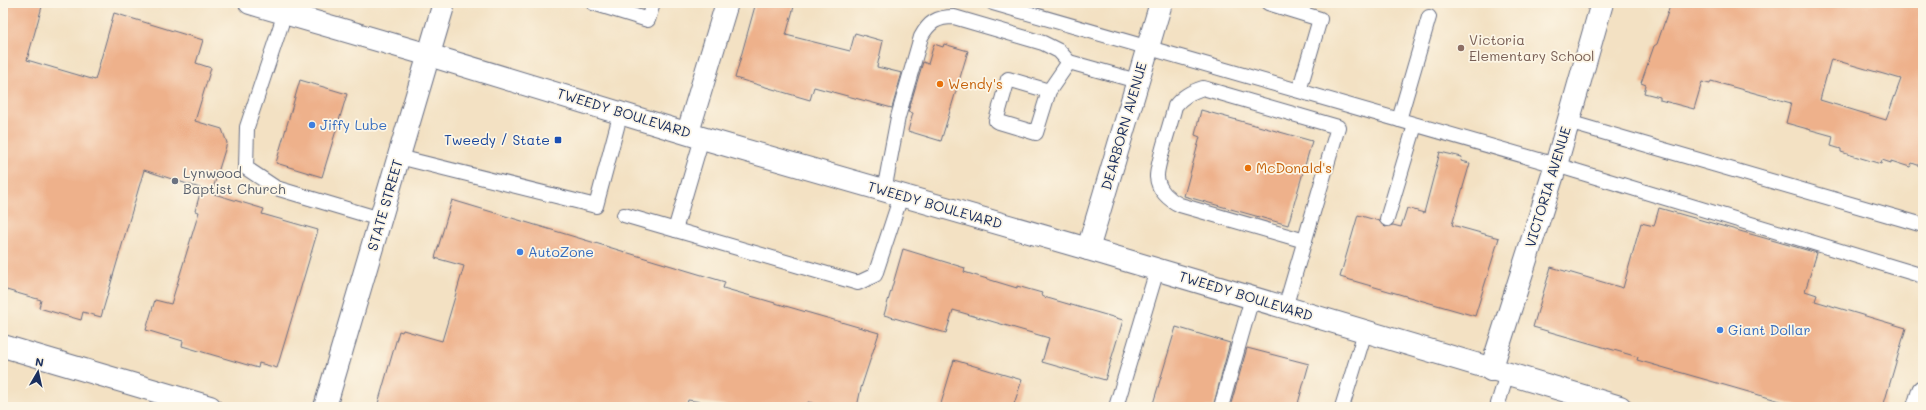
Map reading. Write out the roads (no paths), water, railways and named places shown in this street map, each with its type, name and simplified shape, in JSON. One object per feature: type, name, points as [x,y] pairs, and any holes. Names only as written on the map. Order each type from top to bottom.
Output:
[{"type":"main road","name":"TWEEDY BOULEVARD","points":[[250,3],[1620,407]]},
{"type":"main road","name":"STATE STREET","points":[[325,407],[444,3]]},
{"type":"main road","points":[[695,135],[727,3]]},
{"type":"main road","name":"DEARBORN AVENUE","points":[[1088,249],[1161,3]]},
{"type":"main road","name":"VICTORIA AVENUE","points":[[1499,372],[1602,3]]},
{"type":"main road","points":[[3,346],[210,407]]},
{"type":"main road","points":[[1918,407],[1923,391]]},
{"type":"lane","points":[[593,3],[648,20],[654,3]]},
{"type":"lane","points":[[993,3],[1556,165],[1923,276]]},
{"type":"lane","points":[[1268,3],[1320,19],[1299,91]]},
{"type":"lane","points":[[285,13],[247,127],[246,168],[276,188],[380,219]]},
{"type":"lane","points":[[624,215],[858,283],[875,275],[892,193],[898,118],[921,37],[926,28],[933,21],[942,17],[954,17],[1043,43],[1059,51],[1069,62],[1137,81]]},
{"type":"lane","points":[[1399,120],[1429,17]]},
{"type":"lane","points":[[1048,92],[1069,62]]},
{"type":"lane","points":[[1285,308],[1305,241],[1338,127],[1203,88],[1182,98],[1175,106],[1157,176],[1164,193],[1173,202],[1180,205],[1305,241]]},
{"type":"lane","points":[[399,157],[596,206],[621,112]]},
{"type":"lane","points":[[1568,122],[1923,225]]},
{"type":"lane","points":[[1387,218],[1415,125]]},
{"type":"lane","points":[[675,230],[695,135]]},
{"type":"lane","points":[[1116,407],[1157,270]]},
{"type":"lane","points":[[1221,407],[1252,298]]},
{"type":"lane","points":[[1342,407],[1365,332]]},
{"type":"lane","points":[[1497,407],[1499,372]]},
{"type":"place","name":"Victoria Elementary School","points":[[1461,48]]},
{"type":"place","name":"Wendy's","points":[[940,84]]},
{"type":"place","name":"Jiffy Lube","points":[[312,125]]},
{"type":"place","name":"Tweedy / State","points":[[558,140]]},
{"type":"place","name":"McDonald's","points":[[1248,168]]},
{"type":"place","name":"Lynwood Baptist Church","points":[[175,181]]},
{"type":"place","name":"AutoZone","points":[[520,252]]},
{"type":"place","name":"Giant Dollar","points":[[1720,330]]}]
